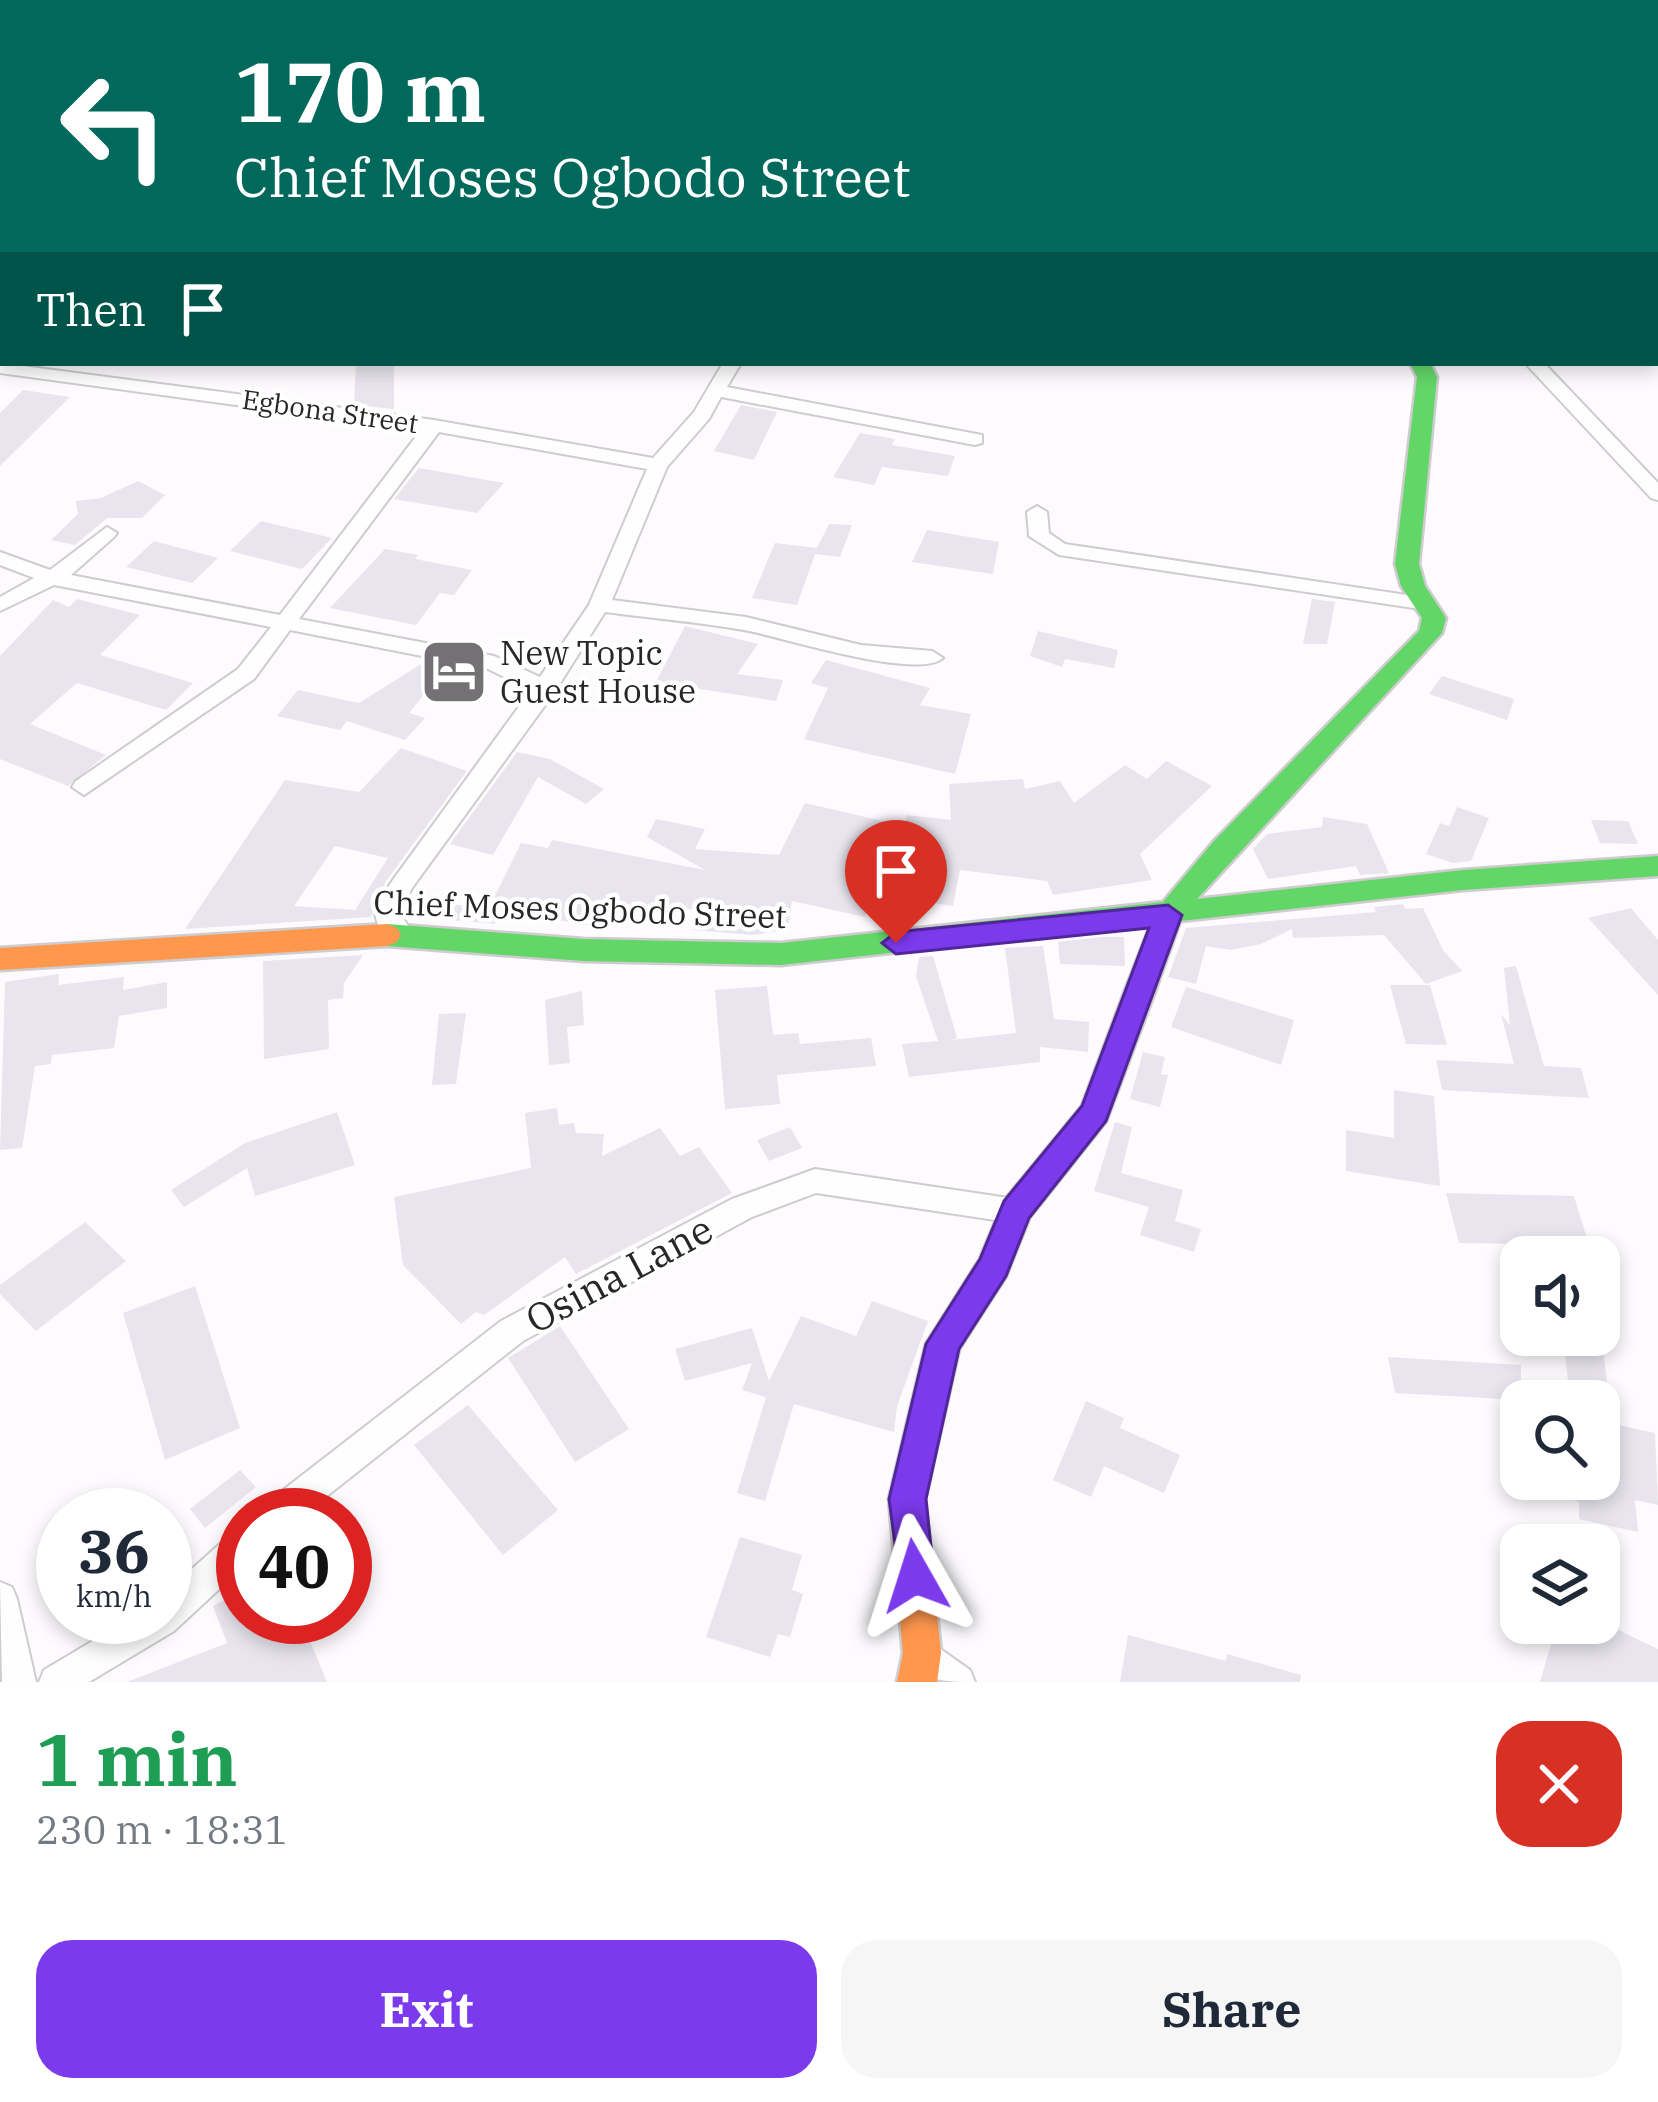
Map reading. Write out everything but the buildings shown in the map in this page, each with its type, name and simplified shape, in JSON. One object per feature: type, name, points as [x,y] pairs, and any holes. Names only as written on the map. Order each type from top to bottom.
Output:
[{"type":"street","points":[[400,934],[390,927],[387,914],[402,884],[546,688],[599,604],[658,464],[718,391],[730,366]]},
{"type":"street","points":[[958,1682],[920,1668],[907,1499],[943,1344],[994,1266],[1015,1211],[1095,1112],[1168,915],[1238,832],[1430,633],[1434,618],[1413,586],[1407,563],[1427,377],[1422,366]]},
{"type":"street","points":[[1537,366],[1658,494]]},
{"type":"street","name":"Egbona Street","points":[[0,368],[434,426],[658,464]]},
{"type":"street","points":[[718,391],[975,439]]},
{"type":"street","points":[[84,788],[246,674],[434,426]]},
{"type":"street","points":[[1037,512],[1039,536],[1060,549],[1426,604]]},
{"type":"street","points":[[0,604],[52,578],[107,532]]},
{"type":"street","points":[[0,558],[52,578],[494,663],[546,688]]},
{"type":"street","points":[[599,604],[746,624],[861,652],[932,658]]},
{"type":"street","name":"Chief Moses Ogbodo Street","points":[[0,959],[400,934],[584,950],[781,954],[1462,880],[1658,866]]},
{"type":"street","name":"Osina Lane","points":[[311,1488],[512,1331],[742,1208],[815,1181],[1015,1211]]},
{"type":"street","points":[[56,1682],[163,1619],[216,1570]]},
{"type":"street","points":[[0,1599],[19,1682]]},
{"type":"traffic: fast","points":[[1140,991],[1168,915],[1223,849],[1430,633],[1434,618],[1413,586],[1407,564],[1427,377],[1422,366]]},
{"type":"traffic: fast","points":[[387,935],[583,950],[781,954],[1463,880],[1658,866]]},
{"type":"traffic: slow","points":[[0,959],[387,935]]},
{"type":"traffic: slow","points":[[917,1682],[922,1653],[907,1499],[943,1344],[994,1266],[1015,1211],[1095,1112],[1140,991]]},
{"type":"place","name":"New Topic Guest House","points":[[454,672]]},
{"type":"route","points":[[896,943],[1168,915],[1095,1112],[1015,1211],[994,1266],[943,1344],[907,1499],[915,1576]]}]
